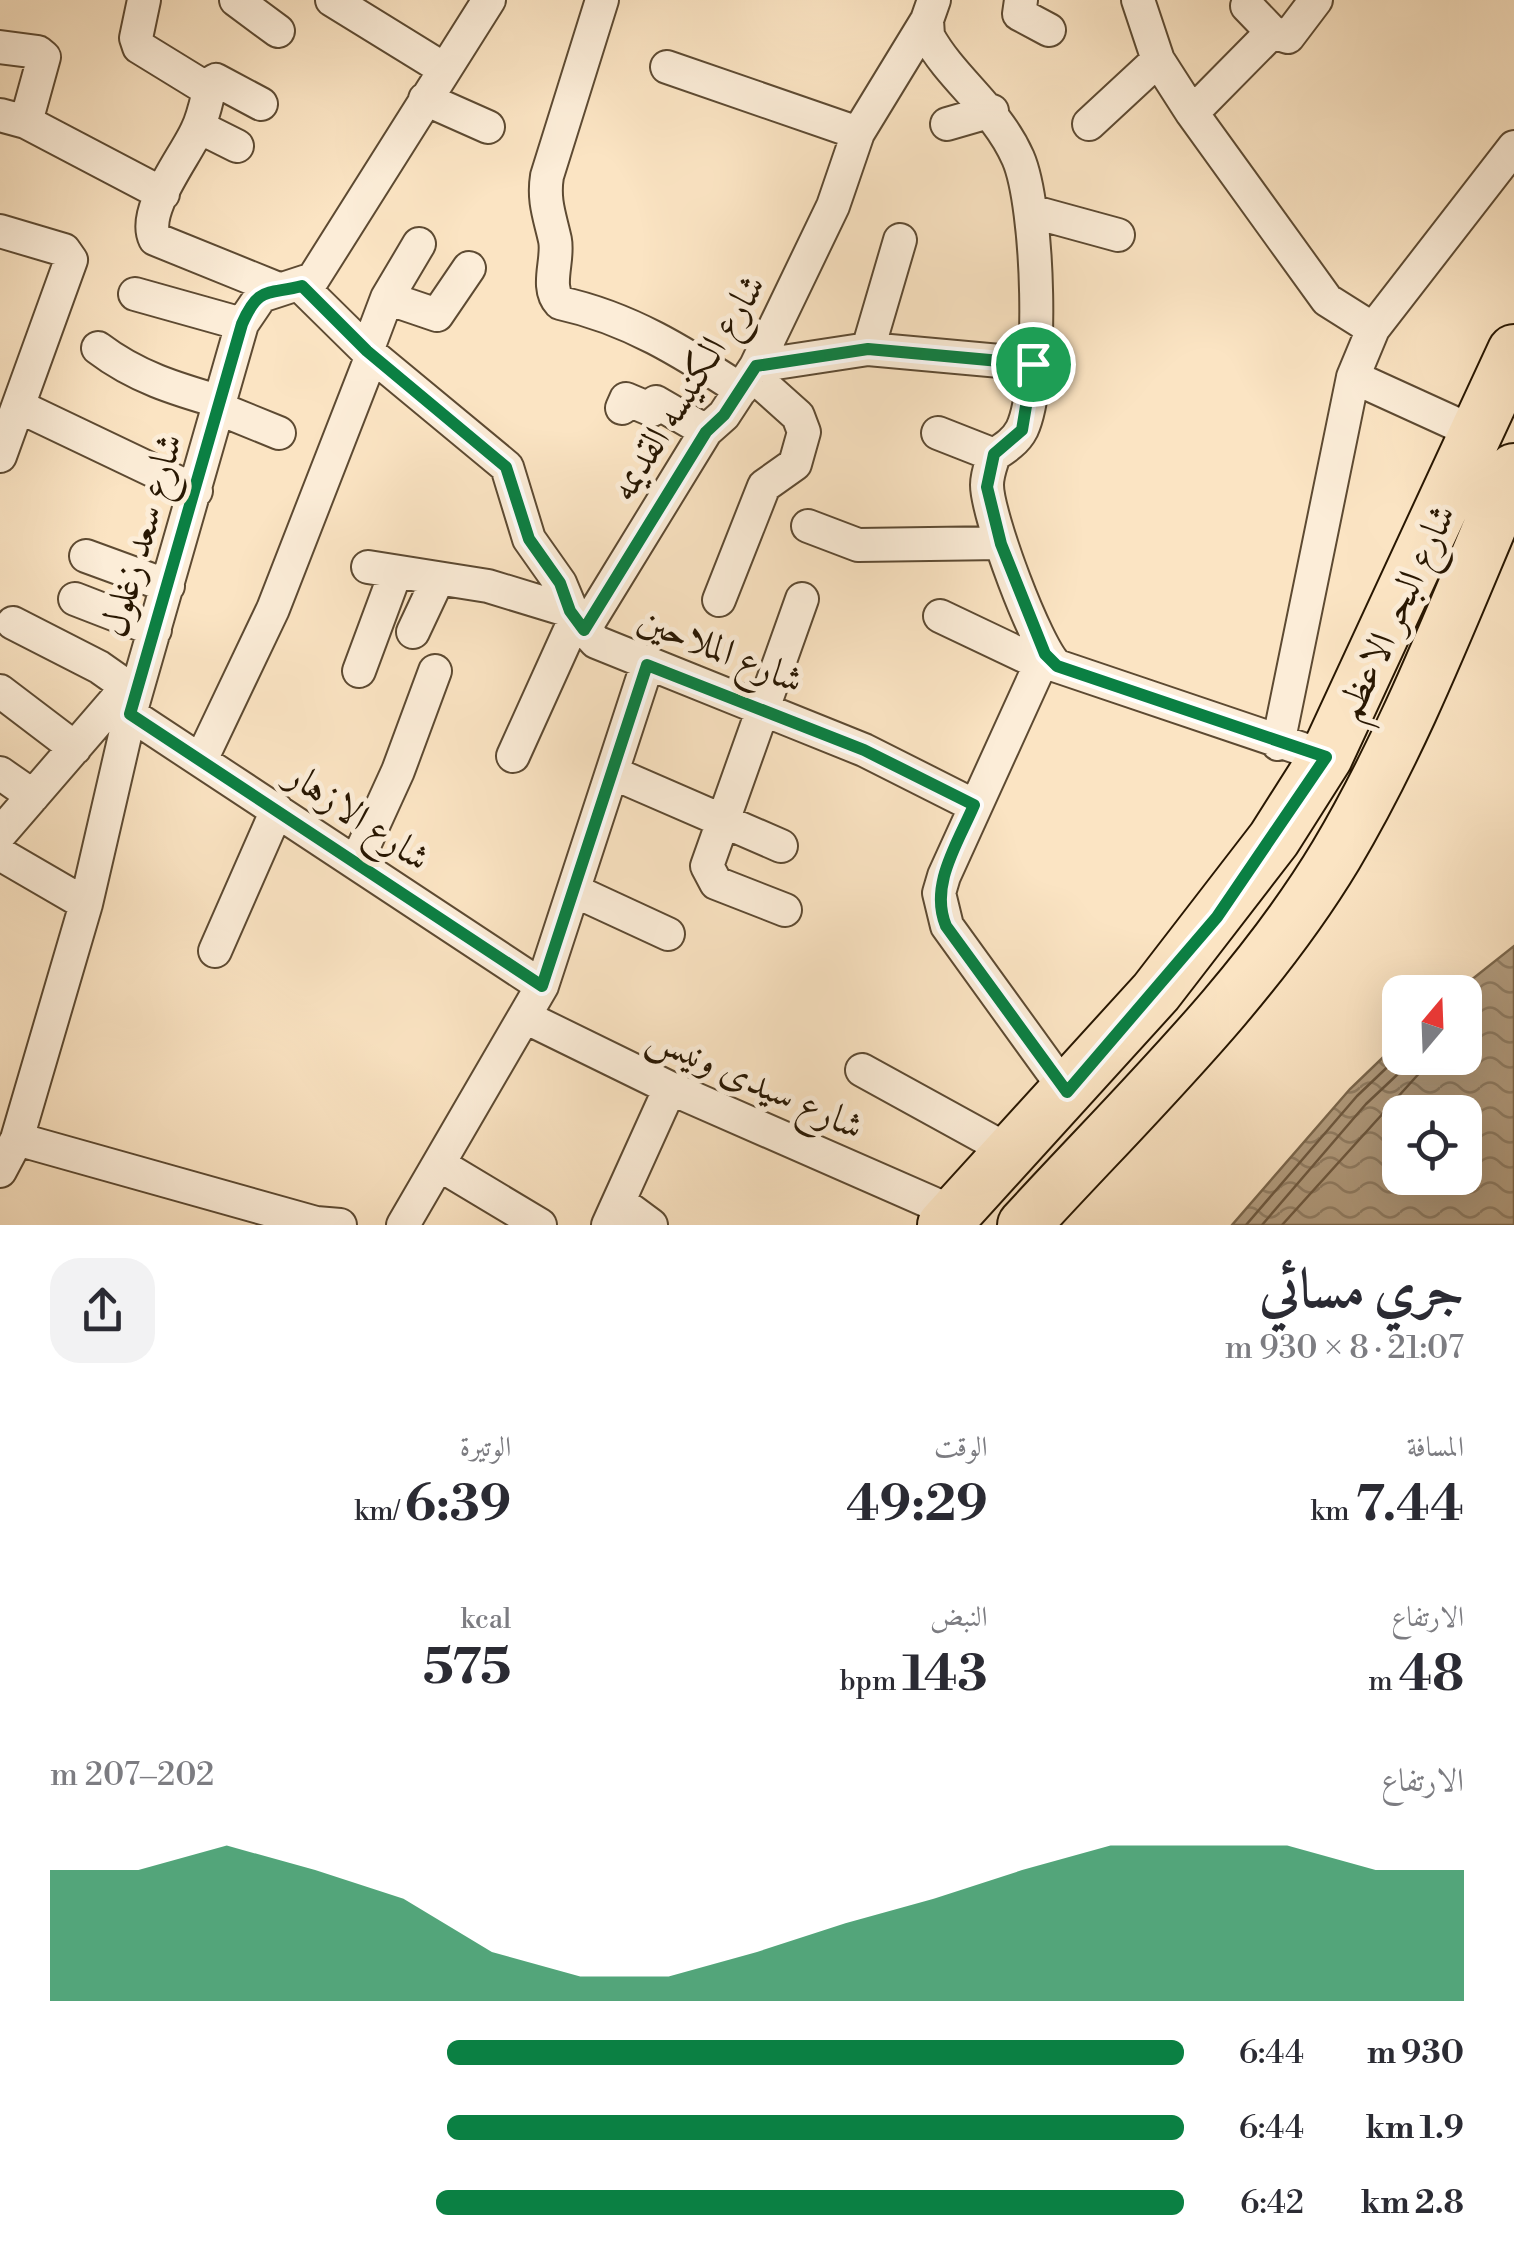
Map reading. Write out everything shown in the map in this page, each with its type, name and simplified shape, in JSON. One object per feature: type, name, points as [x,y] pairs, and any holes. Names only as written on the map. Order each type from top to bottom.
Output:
[{"type":"main road","name":"شارع البحر الاعظم","points":[[949,1219],[1067,1092],[1217,917],[1302,751],[1478,434],[1514,351]]},
{"type":"main road","name":"شارع البحر الاعظم","points":[[1024,1225],[1225,1006],[1283,934],[1335,857],[1380,776],[1514,470]]},
{"type":"street","points":[[144,0],[136,38],[139,47],[212,86],[261,104]]},
{"type":"street","points":[[236,0],[278,31]]},
{"type":"street","points":[[332,0],[444,69]]},
{"type":"street","name":"شارع سعد زغلول","points":[[0,1171],[17,1139],[86,904],[131,698],[168,586],[242,324],[249,309],[321,268],[489,0]]},
{"type":"street","points":[[602,0],[544,195],[556,242],[553,292],[560,302],[611,314],[679,349],[750,377],[798,416],[804,432],[795,464],[764,486],[718,600]]},
{"type":"street","points":[[1022,0],[1019,14],[1050,30]]},
{"type":"street","points":[[1138,0],[1158,60],[1192,112],[1327,300],[1372,329]]},
{"type":"street","points":[[1247,6],[1272,32],[1288,37],[1316,0]]},
{"type":"street","points":[[930,10],[932,43],[992,111],[1019,160],[1034,212],[1033,364],[1022,430],[994,454],[987,487],[1001,544],[1043,659],[944,876],[940,910],[946,926],[1067,1092]]},
{"type":"street","name":"شارع الكنيسه القديمه","points":[[514,756],[576,620],[706,432],[750,377],[833,206],[858,134],[930,10]]},
{"type":"street","points":[[1192,112],[1272,32]]},
{"type":"street","points":[[0,47],[38,52],[44,57],[13,118],[163,194]]},
{"type":"street","points":[[1089,124],[1158,60]]},
{"type":"street","points":[[667,67],[858,134]]},
{"type":"street","points":[[212,86],[198,127],[150,220],[155,239],[289,287],[506,467],[518,494],[522,524],[560,583],[576,620]]},
{"type":"street","points":[[425,98],[488,127]]},
{"type":"street","points":[[947,124],[992,111]]},
{"type":"street","points":[[198,127],[237,146]]},
{"type":"street","name":"شارع البحر الاعظم","points":[[1302,751],[1353,377],[1372,329],[1514,147]]},
{"type":"street","points":[[1034,212],[1118,234]]},
{"type":"street","points":[[0,231],[64,250],[70,266],[0,456]]},
{"type":"street","points":[[868,349],[900,240]]},
{"type":"street","points":[[202,758],[274,609],[387,298],[419,244]]},
{"type":"street","points":[[387,298],[437,315],[469,268]]},
{"type":"street","points":[[135,294],[242,324]]},
{"type":"street","points":[[98,348],[124,368],[278,433]]},
{"type":"street","points":[[750,377],[868,349],[1033,364]]},
{"type":"street","points":[[1353,377],[1478,434]]},
{"type":"street","points":[[622,408],[626,399],[652,410],[658,403],[706,432]]},
{"type":"street","points":[[20,407],[196,491]]},
{"type":"street","points":[[938,433],[994,454]]},
{"type":"street","points":[[808,526],[858,545],[1001,544]]},
{"type":"street","points":[[86,556],[168,586]]},
{"type":"street","name":"شارع الملاحين","points":[[359,671],[382,571],[488,586],[576,620],[596,642],[647,665],[864,750],[974,805]]},
{"type":"street","points":[[413,632],[437,581]]},
{"type":"street","points":[[784,910],[710,879],[707,866],[802,598]]},
{"type":"street","points":[[75,600],[154,630]]},
{"type":"street","points":[[940,616],[1057,666],[1302,751]]},
{"type":"street","name":"شارع الازهار","points":[[12,623],[99,667],[202,758],[542,986]]},
{"type":"street","points":[[403,1225],[527,1018],[542,986],[647,665]]},
{"type":"street","points":[[356,864],[398,771],[434,671]]},
{"type":"street","points":[[0,691],[74,748]]},
{"type":"street","points":[[0,834],[74,748],[131,698]]},
{"type":"street","points":[[0,773],[33,796]]},
{"type":"street","points":[[612,773],[781,846]]},
{"type":"street","points":[[215,951],[277,810]]},
{"type":"street","points":[[0,854],[86,904]]},
{"type":"street","points":[[575,891],[668,934]]},
{"type":"street","name":"شارع سيدى ونيس","points":[[527,1018],[949,1219]]},
{"type":"street","points":[[862,1070],[1011,1152]]},
{"type":"street","points":[[651,1225],[614,1214],[670,1088]]},
{"type":"street","points":[[17,1139],[324,1224]]},
{"type":"street","points":[[440,1166],[540,1225]]},
{"type":"water","points":[[1514,946],[1514,1225],[1232,1225],[1350,1089],[1382,1058],[1382,1075],[1482,1075],[1482,975],[1477,975]]},
{"type":"route","points":[[302,286],[367,351],[506,467],[514,480],[518,509],[529,539],[560,583],[570,611],[584,630],[706,432],[724,415],[756,366],[868,349],[1033,364],[1022,430],[994,454],[987,487],[1001,544],[1045,654],[1057,666],[1278,744],[1326,757],[1274,839],[1217,917],[1067,1092],[946,926],[940,910],[944,876],[974,805],[864,750],[761,707],[647,665],[542,986],[130,714],[242,324],[261,296],[276,288],[302,286]]}]
